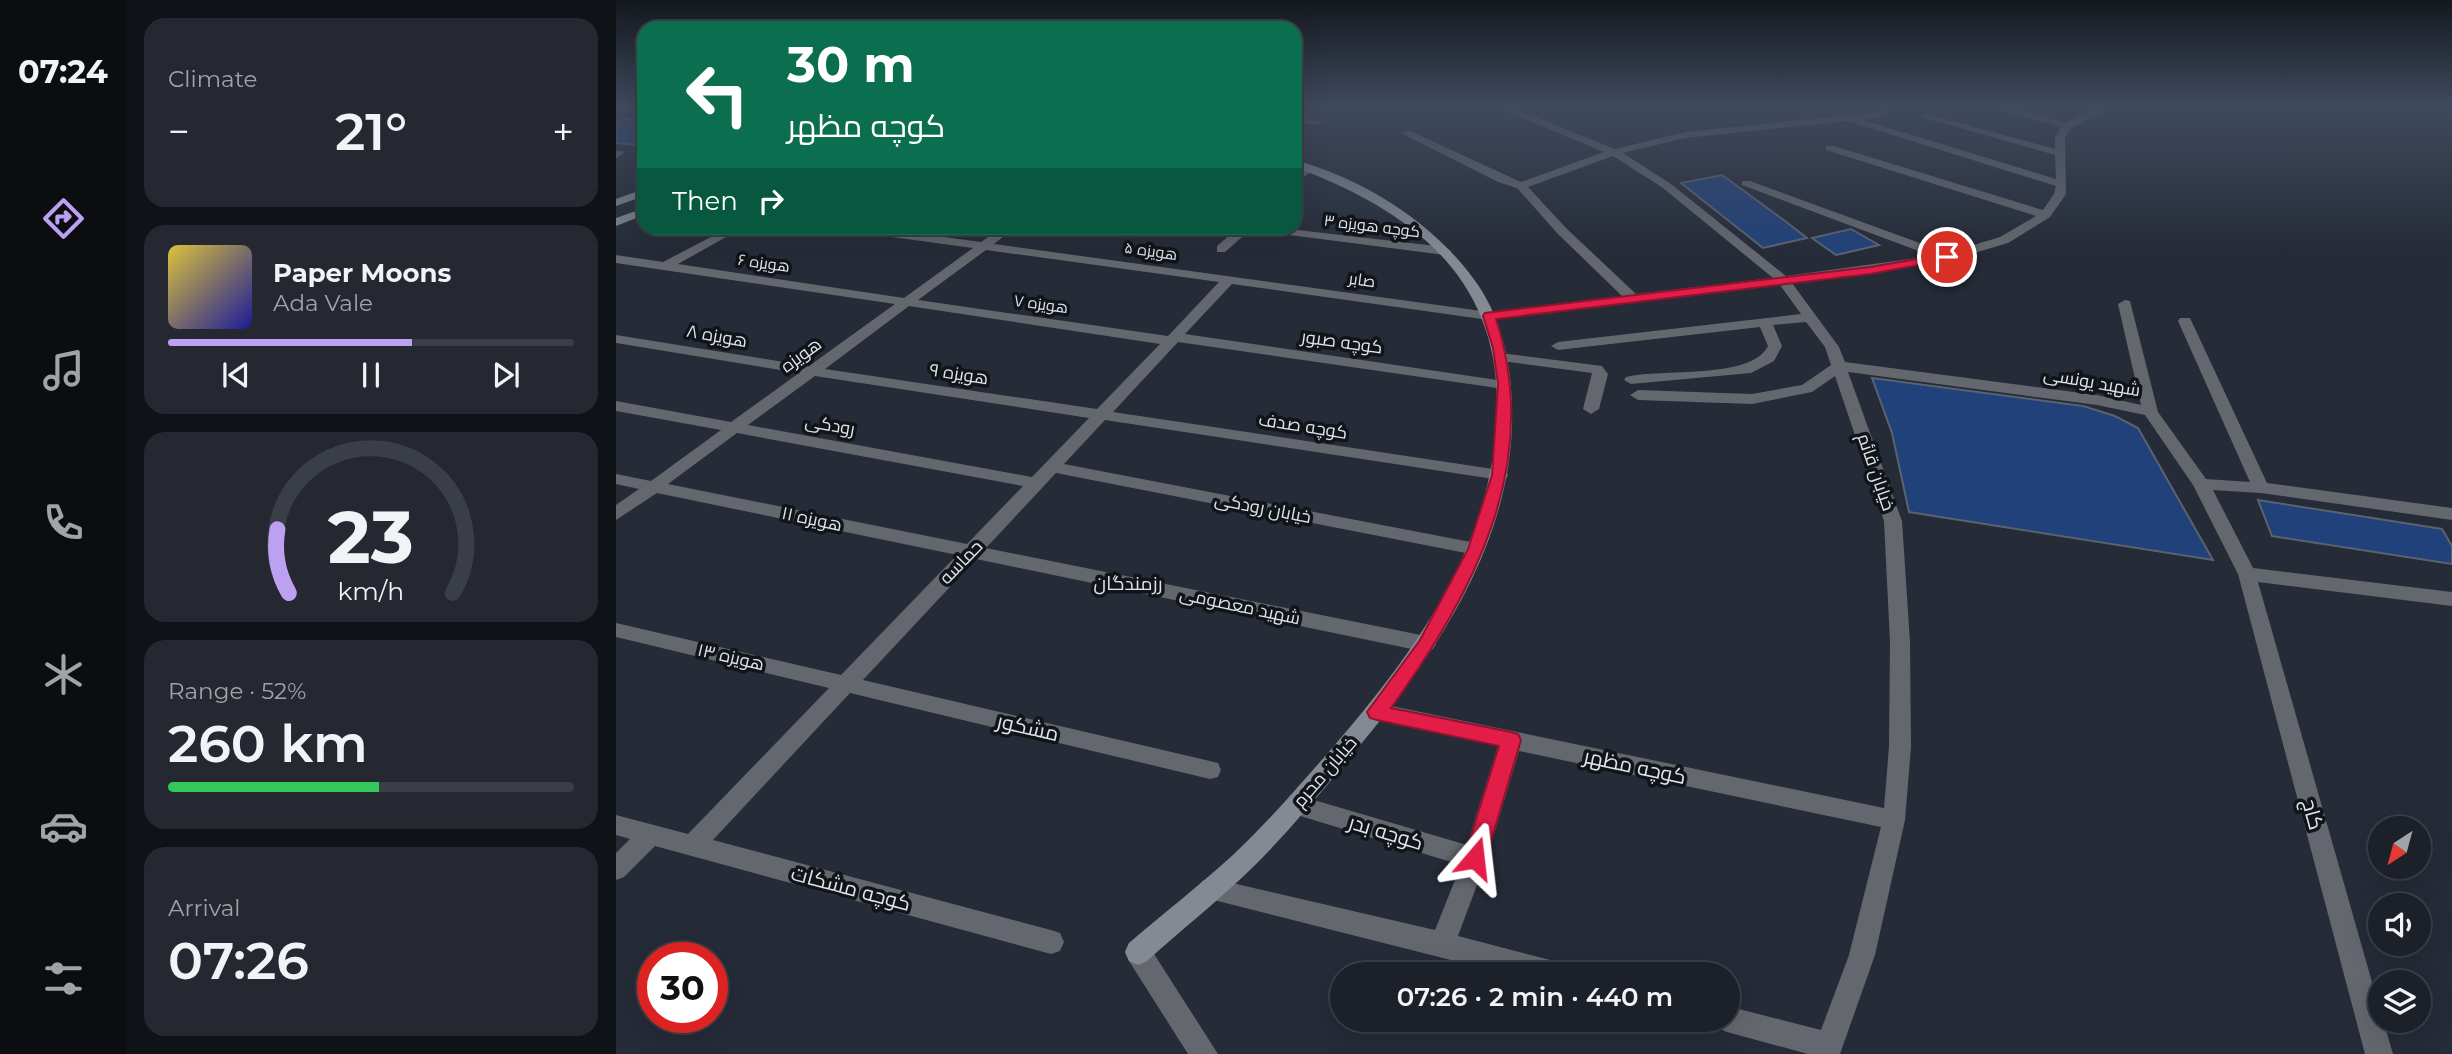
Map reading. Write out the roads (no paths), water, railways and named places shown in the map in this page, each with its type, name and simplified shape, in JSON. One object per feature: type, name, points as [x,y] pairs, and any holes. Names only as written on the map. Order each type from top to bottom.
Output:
[{"type":"street","points":[[1449,154],[1502,180],[1521,186],[1562,231],[1632,298]]},
{"type":"street","points":[[1521,186],[1608,154]]},
{"type":"street","name":"خیابان قائم","points":[[1617,154],[1667,186],[1782,279],[1832,347],[1893,521],[1900,642],[1900,747],[1894,820],[1862,955],[1828,1050]]},
{"type":"street","points":[[1850,154],[2046,215],[2062,184],[2062,155],[2059,154]]},
{"type":"street","points":[[1962,154],[2062,184]]},
{"type":"street","name":"خیابان محرم","points":[[1204,1054],[1138,952],[1242,861],[1297,805],[1377,712],[1426,644],[1476,549],[1500,475],[1504,384],[1489,316],[1479,295],[1445,251],[1403,216],[1379,201],[1303,166]]},
{"type":"street","points":[[1746,183],[1947,257]]},
{"type":"street","points":[[616,203],[637,195]]},
{"type":"street","points":[[616,222],[637,214]]},
{"type":"street","name":"صابر","points":[[1229,279],[1489,316],[1870,270],[1947,257],[2004,240],[2046,215]]},
{"type":"street","name":"کوچه هویزه ۳","points":[[1302,234],[1445,251]]},
{"type":"street","points":[[665,266],[723,235]]},
{"type":"street","name":"هویزه ۵","points":[[909,235],[1229,279]]},
{"type":"street","name":"هویزه","points":[[616,514],[999,235]]},
{"type":"street","points":[[1221,249],[1237,235]]},
{"type":"street","name":"هویزه ۶","points":[[616,259],[906,302]]},
{"type":"street","name":"حماسه","points":[[693,845],[1229,279]]},
{"type":"street","name":"هویزه ۷","points":[[906,302],[1173,339]]},
{"type":"street","points":[[2125,304],[2150,412]]},
{"type":"street","points":[[1558,345],[1810,317]]},
{"type":"street","points":[[2185,321],[2261,488]]},
{"type":"street","points":[[1631,380],[1746,370],[1769,358],[1775,346],[1765,323]]},
{"type":"street","name":"هویزه ۸","points":[[616,338],[811,371]]},
{"type":"street","name":"کوچه صبور","points":[[1173,339],[1504,384]]},
{"type":"street","points":[[1500,357],[1597,369],[1601,374],[1591,409]]},
{"type":"street","points":[[1638,395],[1752,400],[1807,389],[1839,366]]},
{"type":"street","name":"شهید یونسی","points":[[1839,366],[2097,400],[2150,412],[2201,484],[2247,575]]},
{"type":"street","name":"هویزه ۹","points":[[811,371],[1101,415]]},
{"type":"street","name":"رودکی","points":[[616,406],[1037,483]]},
{"type":"street","name":"کوچه صدف","points":[[1101,415],[1500,475]]},
{"type":"street","name":"خیابان رودکی","points":[[1051,467],[1476,549]]},
{"type":"street","name":"هویزه ۱۱","points":[[616,479],[971,552]]},
{"type":"street","points":[[2201,484],[2261,488],[2452,514]]},
{"type":"street","name":"شهید معصومی","points":[[971,552],[1426,644]]},
{"type":"street","points":[[2247,575],[2452,599]]},
{"type":"street","name":"کاج","points":[[2247,575],[2379,1054]]},
{"type":"street","name":"هویزه ۱۳","points":[[616,630],[845,684]]},
{"type":"street","name":"مشکور","points":[[845,684],[1210,769]]},
{"type":"street","name":"کوچه مظهر","points":[[1377,712],[1894,820]]},
{"type":"street","points":[[1442,944],[1475,858],[1511,740]]},
{"type":"street","name":"کوچه بدر","points":[[1297,805],[1475,858]]},
{"type":"street","name":"کوچه مشکات","points":[[616,825],[1051,942]]},
{"type":"street","points":[[616,869],[652,834]]},
{"type":"street","points":[[1211,889],[1509,962]]},
{"type":"street","points":[[1740,1023],[1828,1050]]},
{"type":"district","name":"رزمندگان","points":[[1128,583]]}]
